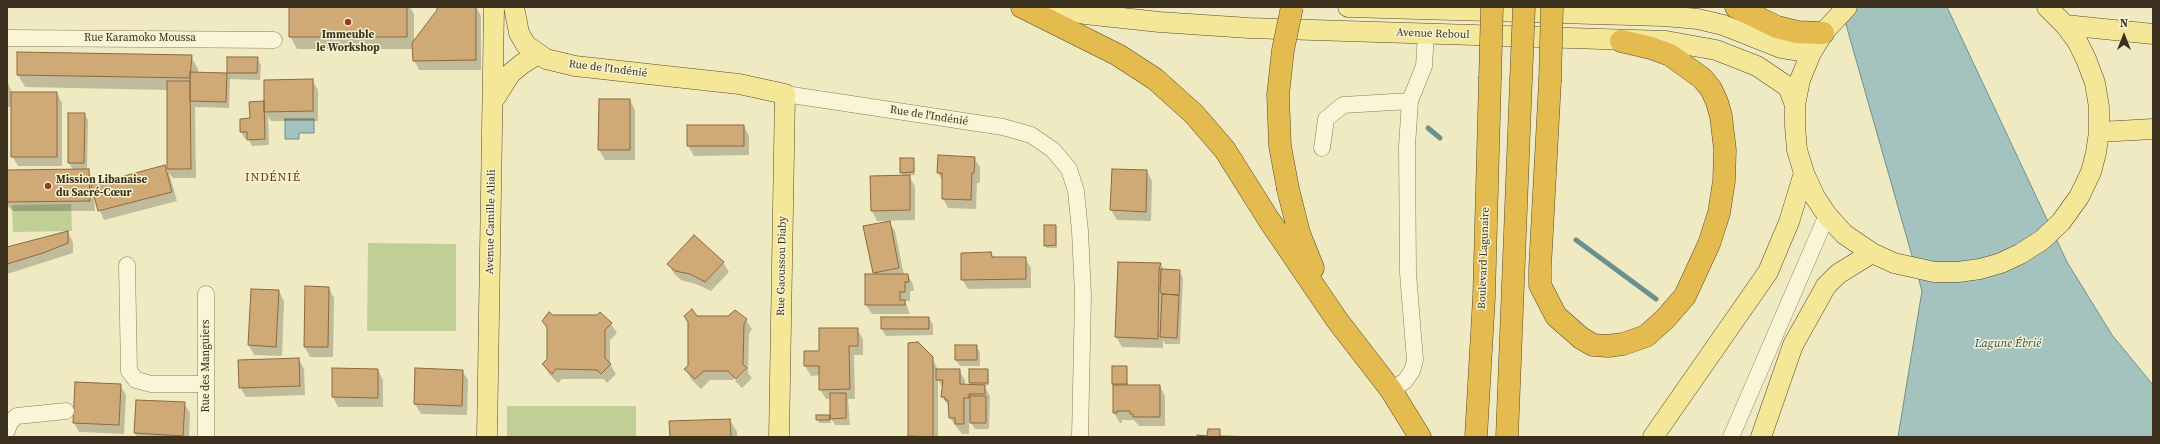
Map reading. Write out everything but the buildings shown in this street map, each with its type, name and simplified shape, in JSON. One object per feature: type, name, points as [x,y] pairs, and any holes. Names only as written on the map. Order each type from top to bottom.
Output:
[{"type":"highway","points":[[1022,7],[1118,55],[1155,79],[1194,114],[1225,150],[1337,320],[1391,390],[1420,437]]},
{"type":"highway","points":[[1292,7],[1283,50],[1278,95],[1280,146],[1288,189],[1299,233],[1337,320]]},
{"type":"highway","name":"Boulevard Lagunaire","points":[[1476,437],[1484,297],[1492,7]]},
{"type":"highway","points":[[1507,437],[1524,7]]},
{"type":"highway","points":[[1552,7],[1540,285],[1556,316],[1581,338],[1593,345],[1608,346],[1623,344],[1646,336],[1685,296],[1709,244],[1719,213],[1724,181],[1724,150],[1721,116],[1711,89],[1702,78],[1670,55],[1651,48],[1621,41]]},
{"type":"highway","points":[[1736,7],[1777,27],[1797,32],[1835,20]]},
{"type":"main road","name":"Avenue Camille Aliali","points":[[487,437],[494,7]]},
{"type":"main road","name":"Rue de l'Indénié","points":[[514,7],[519,33],[526,45],[546,59],[570,65],[739,84],[785,94]]},
{"type":"main road","name":"Avenue Reboul","points":[[1050,7],[1085,14],[1159,22],[1426,34],[1621,41],[1666,41],[1716,50],[1756,66],[1788,87],[1795,104]]},
{"type":"main road","points":[[1348,7],[1664,16],[1698,19],[1723,25],[1781,48],[1811,53]]},
{"type":"main road","points":[[1835,20],[1811,53],[1800,80],[1795,104],[1797,150],[1804,173],[1815,197],[1827,215],[1844,234],[1872,253],[1894,263],[1934,272],[1958,272],[1980,269],[2020,254],[2042,240],[2061,222],[2079,197],[2090,172],[2096,153],[2099,132],[2099,107],[2095,83],[2086,59],[2065,25],[2047,7]]},
{"type":"main road","points":[[2065,25],[2150,31]]},
{"type":"main road","points":[[493,101],[511,73],[538,54]]},
{"type":"main road","name":"Rue Gaoussou Diaby","points":[[779,437],[785,94]]},
{"type":"main road","points":[[2099,132],[2153,129]]},
{"type":"main road","points":[[1653,437],[1768,272],[1788,222],[1804,173]]},
{"type":"main road","points":[[1761,437],[1793,345],[1826,286],[1838,274],[1872,253]]},
{"type":"street","points":[[1391,390],[1405,381],[1412,371],[1415,360],[1408,273],[1406,212],[1410,101],[1424,66],[1426,34]]},
{"type":"street","name":"Rue Karamoko Moussa","points":[[7,38],[274,40]]},
{"type":"street","name":"Rue de l'Indénié","points":[[785,94],[1003,127],[1031,135],[1053,150],[1069,169],[1076,191],[1080,231],[1083,295],[1080,437]]},
{"type":"street","points":[[1322,148],[1326,119],[1343,105],[1410,101]]},
{"type":"street","points":[[1731,437],[1827,215]]},
{"type":"street","points":[[127,265],[129,371],[136,380],[151,384],[206,384]]},
{"type":"street","name":"Rue des Manguiers","points":[[206,294],[206,437]]},
{"type":"street","points":[[7,431],[10,422],[17,416],[66,411]]},
{"type":"green space","points":[[71,204],[72,231],[13,232],[12,205]]},
{"type":"green space","points":[[368,243],[456,244],[456,331],[367,331]]},
{"type":"green space","points":[[507,406],[636,406],[636,437],[507,437]]},
{"type":"water","name":"Lagune Ébrié","points":[[1841,7],[1947,7],[2067,262],[2112,335],[2153,385],[2153,437],[1898,437],[1922,291]]},
{"type":"water","points":[[285,119],[314,119],[314,133],[299,133],[299,139],[285,139]]},
{"type":"waterway","points":[[1428,128],[1440,138]]},
{"type":"waterway","points":[[1576,240],[1656,299]]},
{"type":"place","name":"Immeuble le Workshop","points":[[348,22]]},
{"type":"place","name":"Mission Libanaise du Sacré-Cœur","points":[[48,186]]},
{"type":"district","name":"INDÉNIÉ","points":[[273,178]]}]
